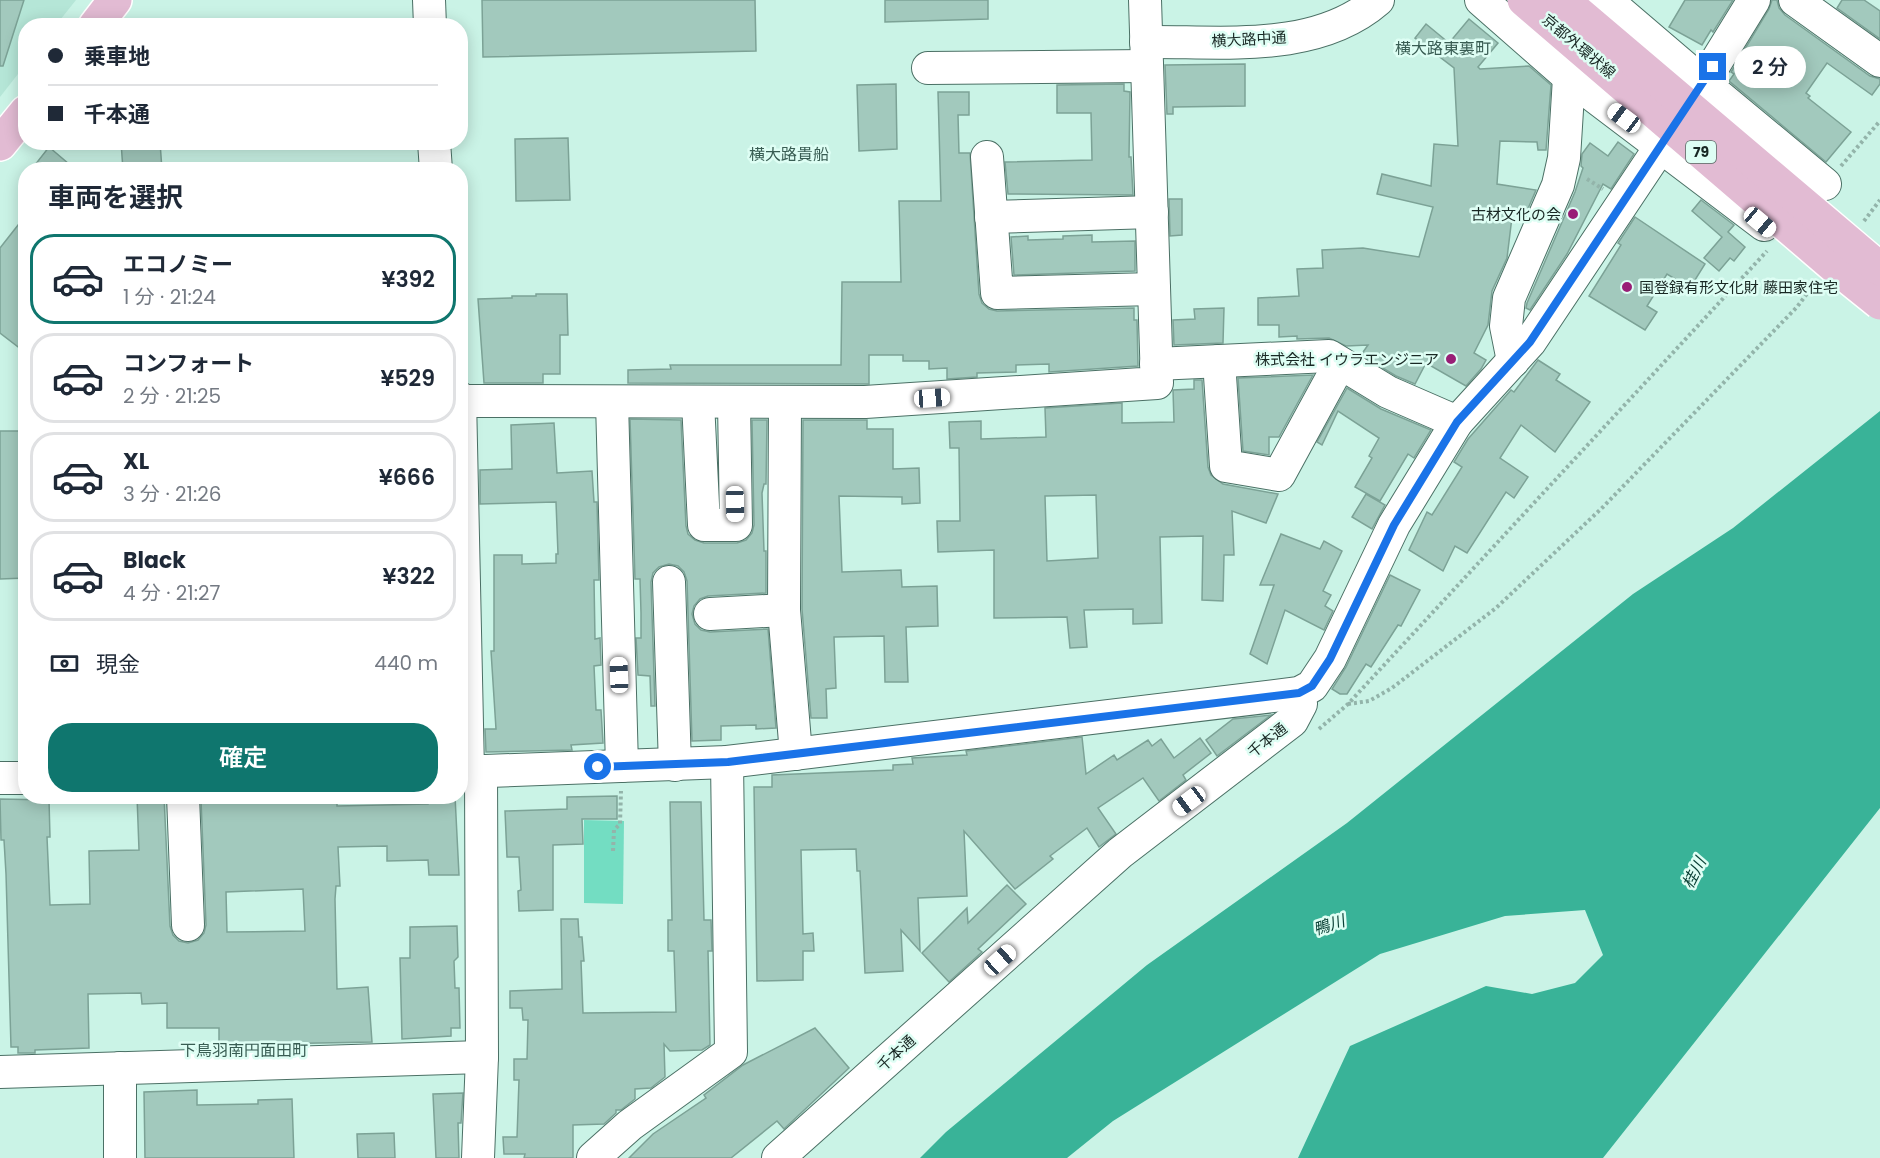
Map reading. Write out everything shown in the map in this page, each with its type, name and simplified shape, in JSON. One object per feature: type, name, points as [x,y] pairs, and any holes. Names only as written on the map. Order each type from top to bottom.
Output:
[{"type":"main road","points":[[101,18],[115,0]]},
{"type":"main road","name":"京都外環状線","points":[[1524,0],[1880,303]]},
{"type":"main road","name":"京都外環状線","points":[[1563,0],[1880,269]]},
{"type":"main road","points":[[0,144],[18,122]]},
{"type":"street","points":[[429,0],[430,18]]},
{"type":"street","points":[[468,400],[865,402],[1157,383],[1145,0]]},
{"type":"street","name":"横大路中通","points":[[928,68],[1147,54],[1268,41],[1301,36],[1334,26],[1368,9],[1378,0]]},
{"type":"street","points":[[1481,0],[1570,78],[1660,144],[1787,227],[1816,176],[1703,84],[1606,0]]},
{"type":"street","points":[[1513,361],[1506,326],[1509,298],[1558,185],[1563,165],[1570,78],[1570,0]]},
{"type":"street","points":[[470,771],[728,762],[1299,693],[1312,686],[1330,659],[1394,525],[1457,422],[1530,342],[1660,144],[1703,84],[1754,0]]},
{"type":"street","points":[[1795,0],[1880,61]]},
{"type":"street","points":[[987,157],[997,293],[1154,290]]},
{"type":"street","points":[[991,217],[1152,212]]},
{"type":"street","points":[[1156,364],[1329,356],[1389,392],[1457,422]]},
{"type":"street","points":[[1219,361],[1226,466],[1279,475],[1340,363]]},
{"type":"street","points":[[612,402],[622,766]]},
{"type":"street","points":[[699,402],[704,525],[736,525],[734,402]]},
{"type":"street","points":[[785,402],[784,610],[796,754]]},
{"type":"street","points":[[669,582],[675,765]]},
{"type":"street","points":[[710,614],[784,610]]},
{"type":"street","points":[[468,689],[482,1056],[478,1158]]},
{"type":"street","name":"千本通","points":[[778,1158],[1120,853],[1292,721],[1301,704],[1299,693]]},
{"type":"street","points":[[594,1158],[630,1125],[731,1052],[728,762]]},
{"type":"street","points":[[0,778],[18,777]]},
{"type":"street","points":[[183,804],[188,925]]},
{"type":"street","points":[[0,1071],[482,1056]]},
{"type":"street","points":[[120,1068],[120,1158]]},
{"type":"path","points":[[1563,165],[1623,201]]},
{"type":"path","points":[[1859,227],[1880,200]]},
{"type":"path","points":[[1348,704],[1369,700],[1392,688],[1496,608],[1611,499],[1797,307],[1818,280]]},
{"type":"path","points":[[613,851],[614,830],[620,824],[622,766]]},
{"type":"shaded area","points":[[0,0],[76,0],[62,18],[18,18],[18,74],[0,97]]},
{"type":"shaded area","points":[[584,820],[624,821],[623,904],[584,903]]},
{"type":"water","points":[[1880,411],[1880,808],[1603,1158],[1298,1158],[1350,1046],[1486,986],[1532,994],[1575,983],[1603,955],[1585,910],[1505,916],[1380,954],[1113,1121],[1067,1158],[920,1158],[946,1132],[1147,965],[1347,823],[1633,594],[1733,528]]},
{"type":"building","points":[[0,0],[24,0],[3,66],[0,66]]},
{"type":"building","points":[[482,0],[755,0],[756,51],[483,57]]},
{"type":"building","points":[[885,0],[988,0],[988,19],[885,22]]},
{"type":"building","points":[[1685,0],[1733,0],[1702,45],[1669,27]]},
{"type":"building","points":[[1772,0],[1777,0],[1779,8],[1785,15],[1870,76],[1880,79],[1880,84],[1872,95],[1827,63],[1806,93],[1810,96],[1808,98],[1851,132],[1826,162],[1729,81],[1734,74],[1731,72],[1769,9]]},
{"type":"building","points":[[1842,0],[1864,0],[1880,11],[1880,39],[1837,8]]},
{"type":"building","points":[[1469,19],[1498,43],[1478,67],[1480,69],[1529,66],[1551,85],[1546,150],[1538,150],[1537,142],[1500,141],[1497,184],[1536,190],[1527,211],[1513,209],[1507,258],[1492,291],[1488,325],[1474,353],[1486,360],[1481,369],[1466,386],[1426,363],[1415,384],[1396,376],[1361,355],[1368,345],[1346,346],[1329,338],[1279,337],[1279,325],[1258,325],[1258,298],[1299,296],[1297,269],[1323,268],[1322,250],[1363,248],[1419,257],[1433,207],[1377,194],[1382,174],[1431,186],[1434,144],[1458,146],[1454,68],[1415,38],[1426,24],[1449,43]]},
{"type":"building","points":[[1245,64],[1245,106],[1173,107],[1173,114],[1167,114],[1165,65]]},
{"type":"building","points":[[896,84],[897,149],[859,151],[857,85]]},
{"type":"building","points":[[1124,84],[1124,91],[1130,92],[1129,157],[1131,157],[1133,195],[1008,194],[1005,162],[1092,160],[1091,113],[1057,113],[1057,85]]},
{"type":"building","points":[[938,92],[969,92],[969,115],[958,115],[959,153],[970,153],[979,294],[982,303],[989,309],[997,311],[1134,308],[1134,320],[1137,320],[1138,366],[1049,372],[1049,364],[1016,365],[1016,372],[977,373],[977,377],[947,379],[947,368],[929,369],[929,361],[903,361],[903,355],[869,355],[869,384],[628,383],[628,370],[671,369],[670,365],[841,365],[842,282],[901,282],[899,201],[941,201]]},
{"type":"building","points":[[568,138],[570,200],[516,201],[515,139]]},
{"type":"building","points":[[1618,142],[1634,154],[1611,189],[1603,184],[1567,254],[1530,310],[1526,308],[1575,192],[1583,168],[1581,166],[1582,154],[1590,143],[1608,156]]},
{"type":"building","points":[[47,150],[53,150],[67,162],[37,162]]},
{"type":"building","points":[[122,150],[161,150],[161,162],[122,162]]},
{"type":"building","points":[[1169,199],[1182,199],[1182,235],[1170,236]]},
{"type":"building","points":[[1701,200],[1734,225],[1728,232],[1745,247],[1734,261],[1730,258],[1719,271],[1704,258],[1722,237],[1692,211]]},
{"type":"building","points":[[1635,217],[1705,264],[1690,288],[1667,274],[1647,306],[1657,312],[1645,330],[1589,296],[1621,245],[1618,243]]},
{"type":"building","points":[[18,225],[18,347],[0,333],[0,248]]},
{"type":"building","points":[[1092,235],[1092,242],[1135,241],[1135,271],[1014,275],[1011,237],[1028,236],[1028,240]]},
{"type":"building","points":[[536,294],[567,294],[568,335],[560,335],[560,374],[543,374],[543,383],[484,383],[478,299],[536,296]]},
{"type":"building","points":[[1224,308],[1223,343],[1174,345],[1173,320],[1195,319],[1194,309]]},
{"type":"building","points":[[1538,360],[1560,374],[1556,380],[1590,402],[1555,452],[1521,425],[1500,458],[1528,477],[1514,498],[1506,492],[1467,553],[1455,546],[1443,571],[1409,550],[1427,512],[1432,515],[1462,467],[1454,462],[1468,439],[1511,390],[1514,392]]},
{"type":"building","points":[[1313,375],[1279,437],[1269,437],[1269,455],[1243,451],[1238,378]]},
{"type":"building","points":[[1194,380],[1202,380],[1208,467],[1211,475],[1223,484],[1278,494],[1266,523],[1232,511],[1234,555],[1224,555],[1223,601],[1202,600],[1203,536],[1160,537],[1162,623],[1133,624],[1133,609],[1084,610],[1087,647],[1070,648],[1067,617],[994,618],[994,550],[938,552],[937,521],[960,521],[959,448],[950,448],[949,422],[981,421],[981,439],[1046,437],[1045,408],[1122,403],[1122,423],[1174,422],[1173,390],[1194,389]],"holes":[[[1096,495],[1098,558],[1047,561],[1045,496]]]},
{"type":"building","points":[[1347,388],[1381,409],[1431,430],[1414,458],[1408,454],[1380,501],[1355,487],[1372,458],[1369,456],[1379,438],[1338,411],[1322,445],[1317,442]]},
{"type":"building","points":[[630,419],[681,420],[686,526],[688,534],[704,543],[737,543],[746,540],[752,533],[754,525],[752,420],[767,420],[766,484],[764,484],[762,493],[766,593],[708,596],[700,599],[694,606],[692,614],[695,624],[701,630],[710,632],[768,629],[776,728],[756,729],[756,725],[721,726],[721,740],[692,741],[687,581],[684,572],[678,566],[669,564],[659,567],[653,573],[651,582],[655,706],[651,706],[650,676],[638,675],[636,638],[641,638],[640,579],[635,579]]},
{"type":"building","points":[[803,420],[867,420],[867,429],[893,429],[893,469],[919,468],[920,503],[902,504],[902,497],[839,496],[842,572],[901,570],[902,587],[937,586],[938,626],[906,627],[908,682],[885,682],[884,636],[834,637],[836,688],[826,689],[827,718],[811,718],[802,609]]},
{"type":"building","points":[[554,423],[557,473],[592,471],[594,502],[597,502],[599,580],[594,580],[595,639],[600,638],[601,665],[594,666],[596,710],[601,710],[603,743],[571,745],[572,750],[486,752],[485,729],[496,729],[491,651],[494,651],[494,555],[522,555],[522,564],[556,563],[556,554],[558,554],[556,502],[480,504],[480,470],[512,469],[511,425]]},
{"type":"building","points":[[0,431],[18,431],[18,578],[0,579]]},
{"type":"building","points":[[1366,494],[1385,505],[1372,529],[1352,517]]},
{"type":"building","points":[[1281,534],[1320,549],[1324,541],[1342,551],[1323,591],[1331,595],[1325,606],[1333,611],[1324,630],[1285,610],[1267,664],[1250,654],[1274,585],[1260,585]]},
{"type":"building","points":[[1390,575],[1420,590],[1401,626],[1398,625],[1371,667],[1366,664],[1347,694],[1340,694],[1332,689],[1346,667]]},
{"type":"building","points":[[1271,715],[1217,756],[1206,740],[1233,719]]},
{"type":"building","points":[[1082,737],[1086,774],[1114,755],[1117,760],[1148,740],[1152,746],[1161,739],[1174,758],[1200,738],[1211,753],[1183,775],[1186,780],[1159,801],[1143,778],[1098,808],[1116,834],[1099,847],[1087,828],[1050,856],[1053,859],[1015,889],[964,831],[967,896],[918,898],[920,951],[901,930],[903,971],[865,973],[860,871],[857,871],[856,849],[801,850],[803,934],[813,933],[814,951],[803,951],[803,980],[757,981],[754,787],[772,787],[772,775],[893,770],[893,765],[913,764],[912,758],[967,755],[966,751]]},
{"type":"building","points":[[617,796],[617,819],[582,819],[583,844],[553,845],[553,910],[519,911],[518,891],[521,890],[519,857],[507,857],[505,811],[567,809],[567,797]]},
{"type":"building","points":[[0,799],[18,799],[18,804],[49,804],[50,837],[47,837],[50,905],[90,904],[89,851],[139,850],[137,804],[164,804],[170,926],[173,935],[179,941],[188,943],[198,940],[204,933],[206,925],[201,804],[337,804],[337,806],[455,804],[459,875],[429,875],[428,860],[387,861],[387,846],[338,847],[340,886],[336,886],[335,899],[337,989],[368,987],[372,1042],[219,1045],[219,1028],[167,1028],[167,1003],[142,1004],[141,993],[88,994],[89,1048],[18,1053],[18,1047],[11,1047],[6,874],[4,840],[1,840]],"holes":[[[303,889],[305,931],[227,932],[226,892]]]},
{"type":"building","points":[[670,802],[701,802],[704,920],[711,920],[712,951],[708,951],[710,1045],[702,1050],[670,1051],[664,1044],[665,1077],[651,1088],[635,1089],[635,1099],[621,1110],[616,1110],[616,1113],[604,1124],[573,1125],[573,1158],[524,1158],[525,1154],[504,1154],[503,1137],[517,1137],[519,1080],[514,1080],[514,1059],[527,1059],[528,1020],[523,1020],[522,1008],[510,1008],[510,991],[562,989],[561,919],[578,919],[584,961],[581,961],[583,1013],[676,1012],[674,951],[668,951],[668,920],[672,920]]},
{"type":"building","points":[[1007,885],[1026,904],[978,949],[982,952],[949,982],[922,953],[967,908],[968,923]]},
{"type":"building","points":[[457,926],[458,957],[454,961],[455,988],[459,988],[460,1028],[451,1028],[451,1036],[402,1039],[400,958],[410,958],[410,927]]},
{"type":"building","points":[[815,1028],[849,1068],[784,1129],[777,1121],[731,1158],[629,1158],[653,1134],[706,1098],[704,1095],[743,1065]]},
{"type":"building","points":[[197,1090],[197,1105],[258,1104],[258,1100],[292,1099],[294,1158],[145,1158],[144,1092]]},
{"type":"building","points":[[463,1093],[461,1123],[458,1123],[459,1158],[436,1158],[433,1094]]},
{"type":"building","points":[[394,1133],[395,1158],[358,1158],[357,1134]]},
{"type":"place","name":"古材文化の会","points":[[1573,214]]},
{"type":"place","name":"国登録有形文化財 藤田家住宅","points":[[1627,287]]},
{"type":"place","name":"株式会社 イウラエンジニア","points":[[1451,359]]},
{"type":"district","name":"横大路東裏町","points":[[1443,48]]},
{"type":"district","name":"横大路貴船","points":[[789,154]]},
{"type":"district","name":"下鳥羽南円面田町","points":[[244,1050]]},
{"type":"route","points":[[598,767],[750,760],[1299,693],[1312,686],[1330,659],[1394,525],[1457,422],[1530,342],[1713,67]]},
{"type":"water label","name":"桂川","points":[[1694,873]]},
{"type":"water label","name":"鴨川","points":[[1329,925]]}]
